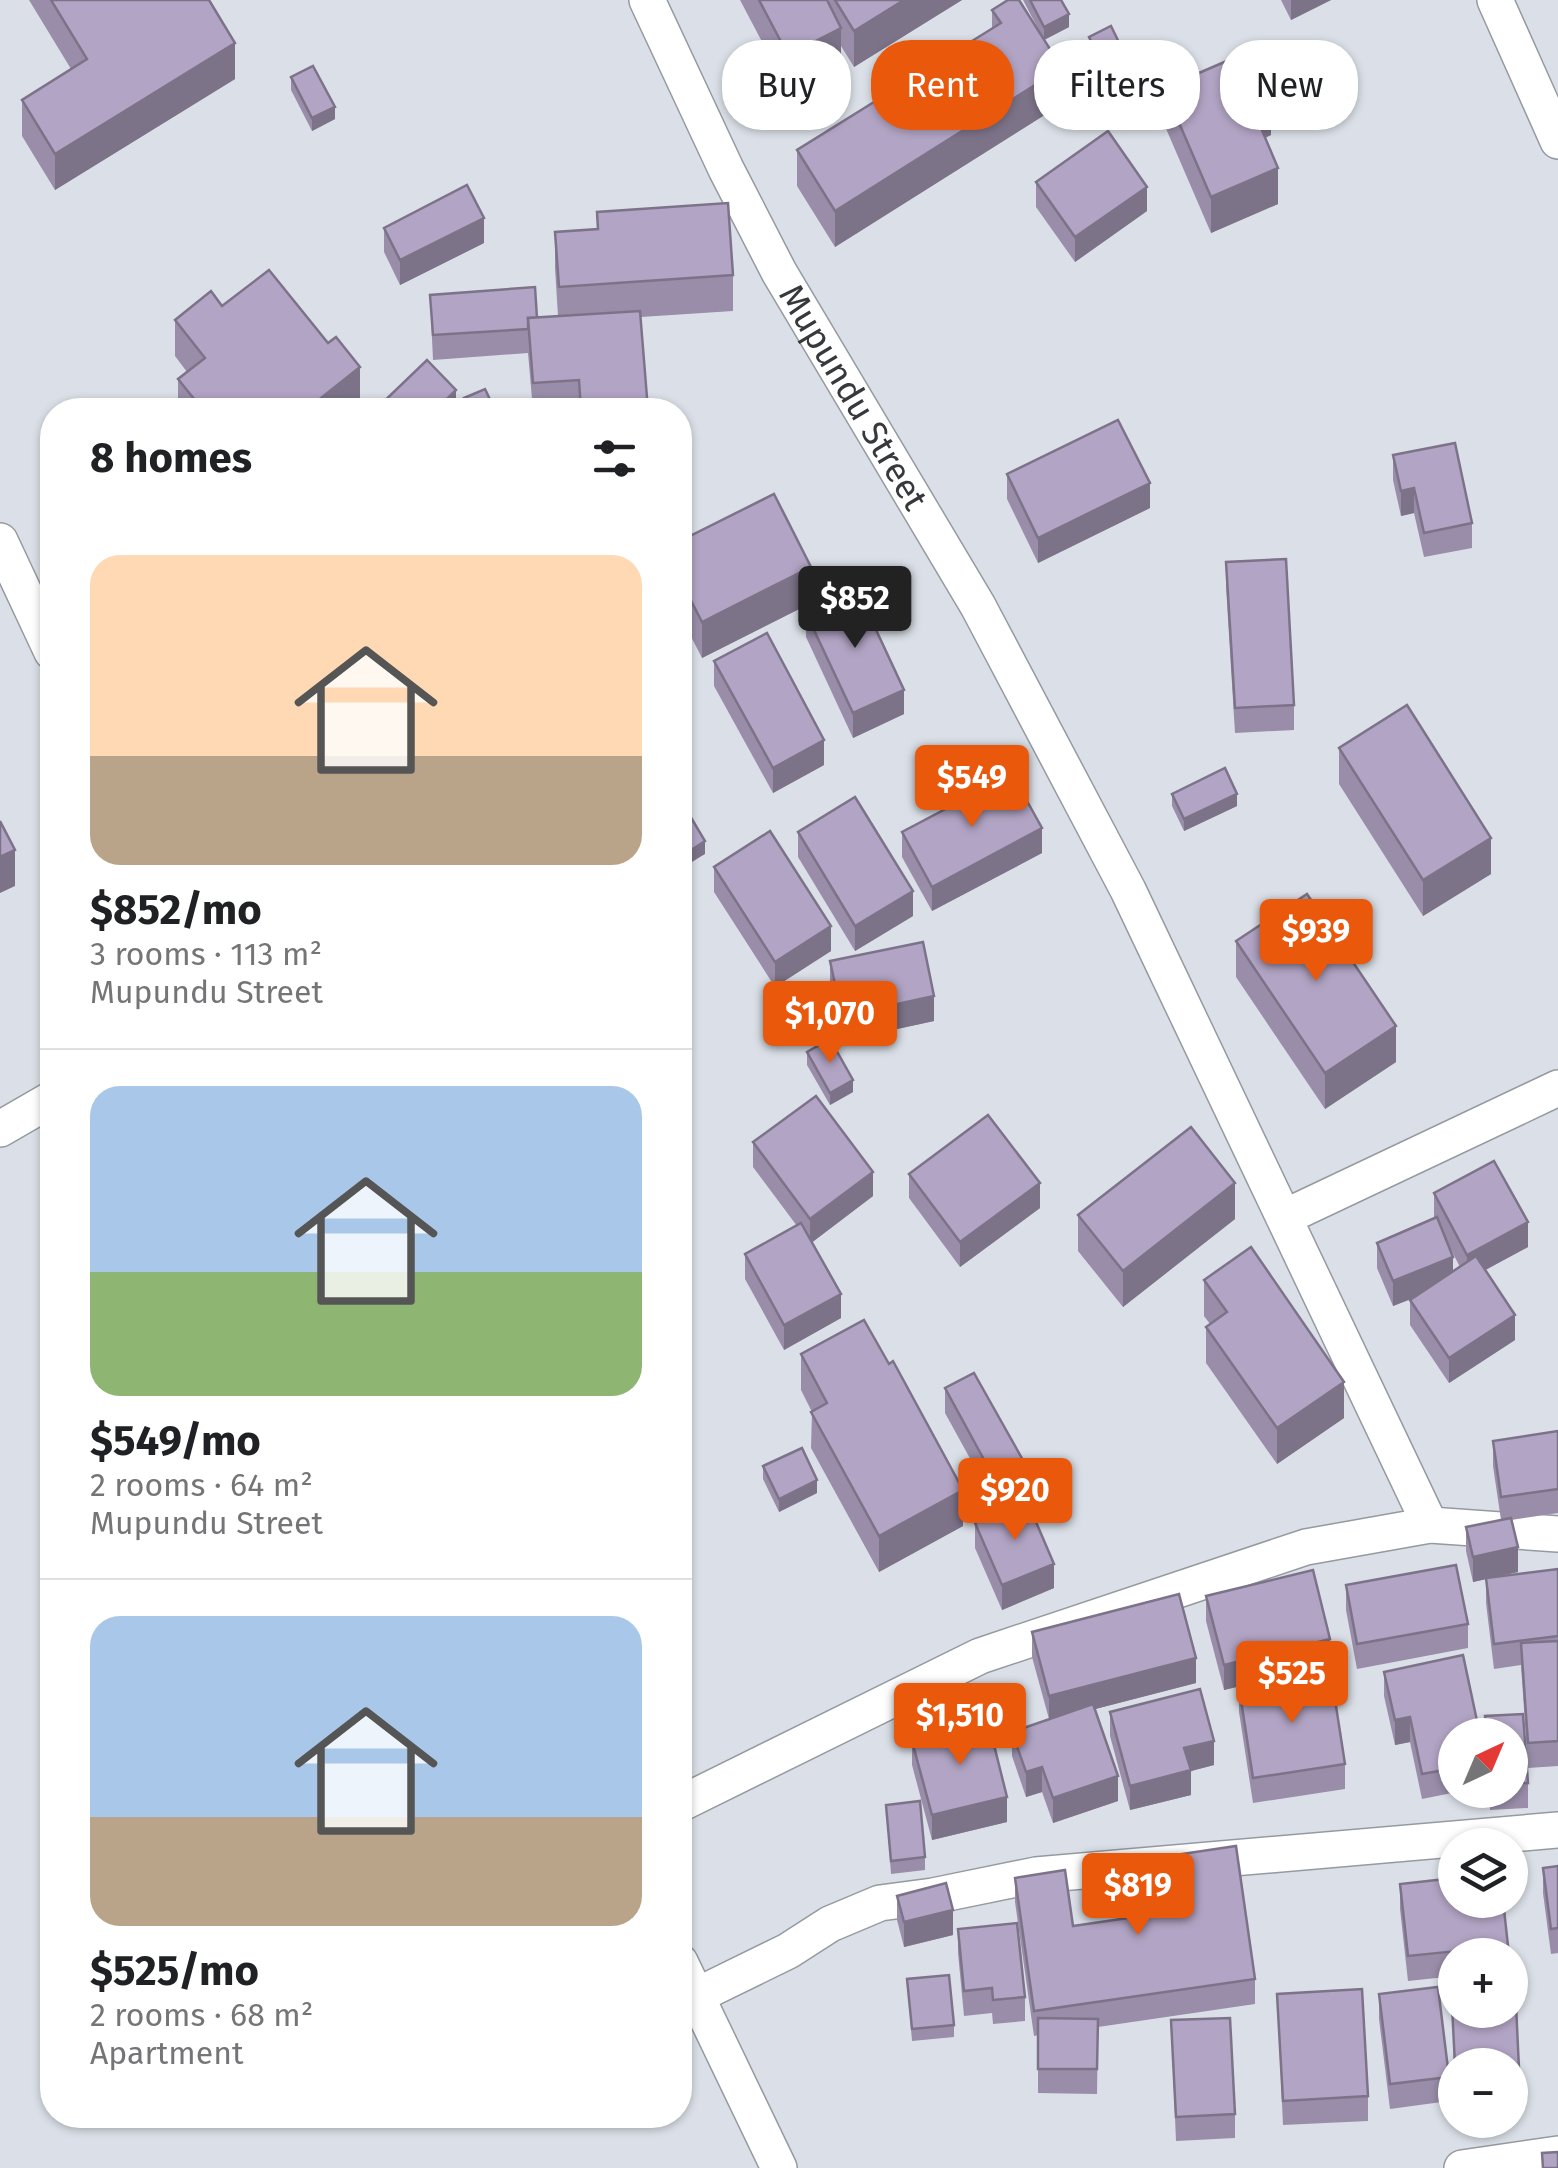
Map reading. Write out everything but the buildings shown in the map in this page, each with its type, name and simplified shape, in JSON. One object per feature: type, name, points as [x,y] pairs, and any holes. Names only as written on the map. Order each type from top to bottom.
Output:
[{"type":"street","name":"Mupundu Street","points":[[648,0],[726,170],[779,272],[978,606],[1128,890],[1430,1524]]},
{"type":"street","points":[[1495,0],[1558,141]]},
{"type":"street","points":[[0,541],[40,626]]},
{"type":"street","points":[[1285,1218],[1558,1088]]},
{"type":"street","points":[[0,1129],[40,1106]]},
{"type":"street","points":[[692,1798],[980,1656],[1306,1547],[1430,1524],[1558,1534]]},
{"type":"street","points":[[696,1996],[788,1952],[830,1924],[880,1903],[1036,1875],[1558,1830]]},
{"type":"street","points":[[692,1988],[779,2168]]},
{"type":"street","points":[[1462,2168],[1558,2154]]}]
